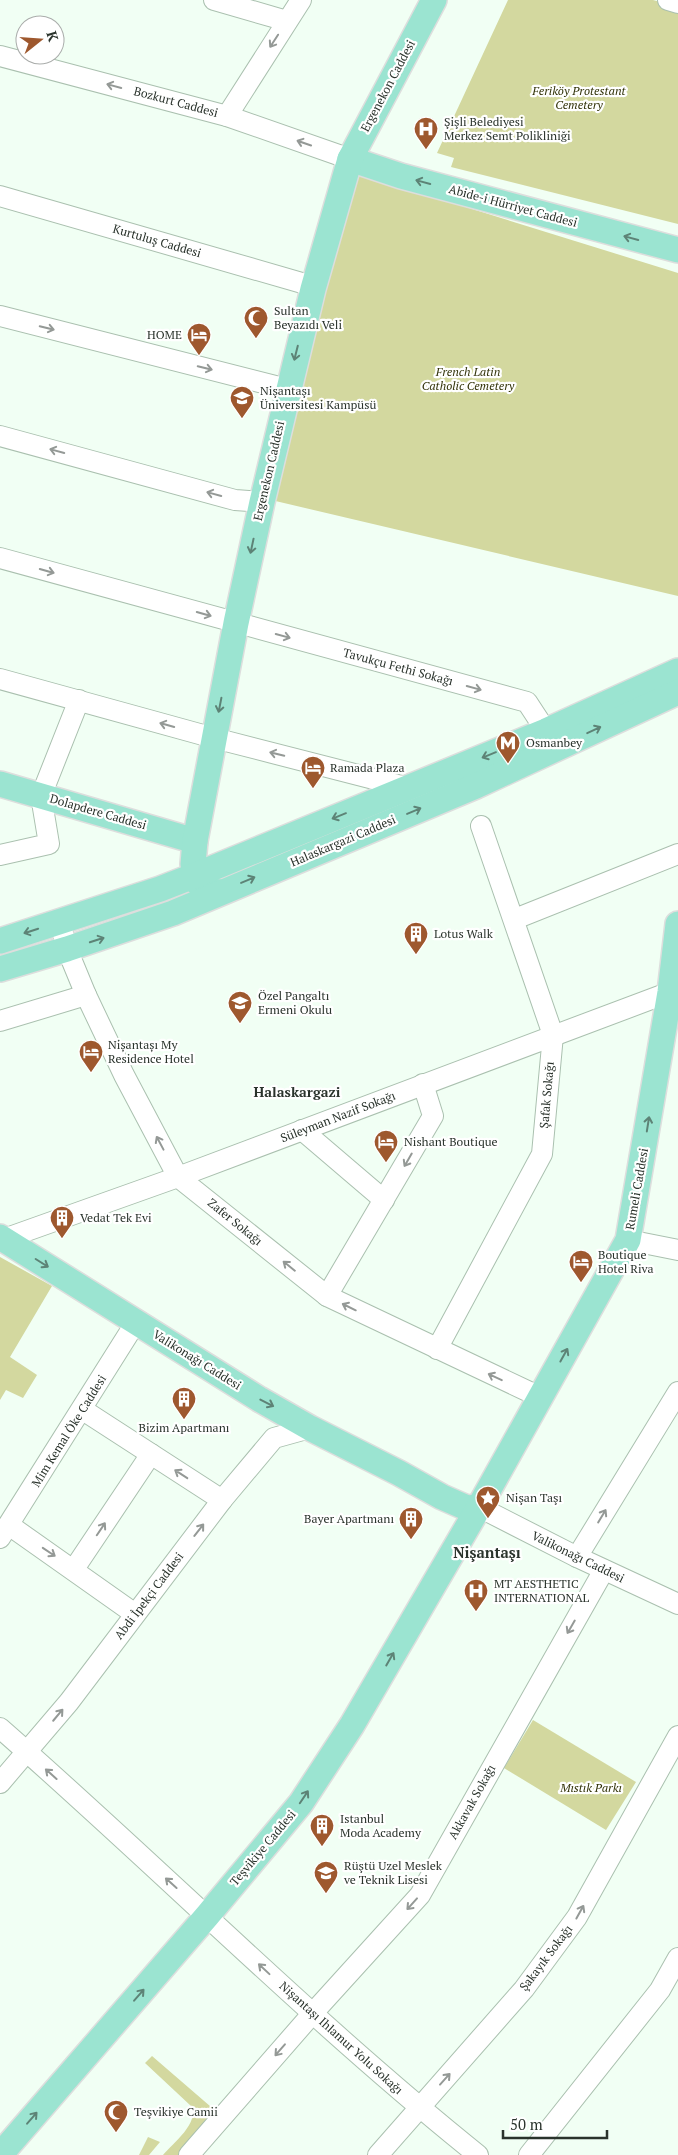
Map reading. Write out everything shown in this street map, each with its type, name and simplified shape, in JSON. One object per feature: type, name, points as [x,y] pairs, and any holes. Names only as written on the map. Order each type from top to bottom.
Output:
[{"type":"main road","name":"Ergenekon Caddesi","points":[[196,875],[186,838],[214,738],[262,502],[287,389],[313,289],[350,159],[434,0]]},
{"type":"main road","name":"Abide-i Hürriyet Caddesi","points":[[350,159],[401,176],[678,250]]},
{"type":"main road","name":"Halaskargazi Caddesi","points":[[0,941],[160,889],[196,875],[546,731],[678,671]]},
{"type":"main road","name":"Halaskargazi Caddesi","points":[[0,969],[147,924],[476,786],[678,692]]},
{"type":"main road","name":"Dolapdere Caddesi","points":[[0,784],[186,838]]},
{"type":"main road","points":[[160,889],[180,874],[180,850],[186,838]]},
{"type":"main road","points":[[196,875],[198,883],[204,888],[211,892],[220,892]]},
{"type":"main road","name":"Rumeli Caddesi","points":[[479,1507],[628,1240],[670,992],[678,924]]},
{"type":"main road","name":"Valikonağı Caddesi","points":[[2,1238],[310,1428],[399,1472],[442,1497],[467,1508],[479,1507]]},
{"type":"main road","name":"Teşvikiye Caddesi","points":[[0,2155],[207,1916],[301,1803],[352,1725],[479,1507]]},
{"type":"street","points":[[214,0],[287,21]]},
{"type":"street","points":[[227,116],[301,0]]},
{"type":"street","points":[[668,0],[678,3]]},
{"type":"street","name":"Bozkurt Caddesi","points":[[0,56],[227,116],[350,159]]},
{"type":"street","name":"Kurtuluş Caddesi","points":[[0,196],[302,283],[313,289]]},
{"type":"street","points":[[0,316],[287,389]]},
{"type":"street","points":[[0,436],[236,500],[262,502]]},
{"type":"street","name":"Tavukçu Fethi Sokağı","points":[[0,558],[527,702],[546,731]]},
{"type":"street","points":[[0,679],[214,738],[408,788]]},
{"type":"street","points":[[0,855],[49,844],[40,796],[79,700]]},
{"type":"street","name":"Şafak Sokağı","points":[[437,1349],[542,1154],[553,1035],[515,919],[481,826]]},
{"type":"street","points":[[515,919],[678,854]]},
{"type":"street","name":"Zafer Sokağı","points":[[60,922],[67,949],[86,995],[124,1074],[178,1177],[327,1296],[540,1397]]},
{"type":"street","name":"Süleyman Nazif Sokağı","points":[[2,1238],[178,1177],[670,992]]},
{"type":"street","points":[[0,1021],[86,995]]},
{"type":"street","points":[[327,1296],[434,1116],[424,1084]]},
{"type":"street","points":[[302,1130],[384,1200]]},
{"type":"street","points":[[628,1240],[678,1250]]},
{"type":"street","name":"Mim Kemal Öke Caddesi","points":[[4,1532],[83,1410],[136,1322]]},
{"type":"street","points":[[577,1558],[678,1392]]},
{"type":"street","points":[[83,1410],[222,1500]]},
{"type":"street","name":"Abdi İpekçi Caddesi","points":[[0,1784],[69,1702],[222,1500],[274,1438],[310,1428]]},
{"type":"street","points":[[74,1569],[151,1454]]},
{"type":"street","name":"Valikonağı Caddesi","points":[[479,1507],[577,1558],[678,1604]]},
{"type":"street","points":[[4,1532],[74,1569],[135,1614]]},
{"type":"street","name":"Akkavak Sokağı","points":[[189,2155],[312,2014],[420,1895],[604,1570]]},
{"type":"street","name":"Nişantaşı Ihlamur Yolu Sokağı","points":[[0,1728],[312,2014],[420,2108],[478,2155]]},
{"type":"street","name":"Şakayık Sokağı","points":[[378,2155],[524,1988],[577,1918],[675,1749]]},
{"type":"street","points":[[530,2155],[660,1990],[678,1958]]},
{"type":"green space","name":"Feriköy Protestant Cemetery","points":[[508,0],[653,0],[678,7],[678,224],[451,167],[454,158],[437,153]]},
{"type":"green space","name":"French Latin Catholic Cemetery","points":[[350,171],[678,273],[678,596],[267,499]]},
{"type":"green space","points":[[0,1257],[52,1286],[10,1357],[37,1375],[23,1398],[6,1390],[0,1400]]},
{"type":"green space","name":"Mıstık Parkı","points":[[533,1720],[636,1782],[606,1830],[504,1768]]},
{"type":"green space","points":[[152,2056],[218,2113],[180,2155],[163,2155],[189,2126],[193,2112],[191,2106],[145,2063]]},
{"type":"green space","points":[[148,2137],[160,2142],[149,2155],[139,2155]]},
{"type":"place","name":"Şişli Belediyesi Merkez Semt Polikliniği","points":[[426,150]]},
{"type":"place","name":"Sultan Beyazıdı Veli","points":[[256,339]]},
{"type":"place","name":"HOME","points":[[199,356]]},
{"type":"place","name":"Nişantaşı Üniversitesi Kampüsü","points":[[242,419]]},
{"type":"place","name":"Osmanbey","points":[[508,764]]},
{"type":"place","name":"Ramada Plaza","points":[[313,789]]},
{"type":"place","name":"Lotus Walk","points":[[416,955]]},
{"type":"place","name":"Özel Pangaltı Ermeni Okulu","points":[[240,1024]]},
{"type":"place","name":"Nișantașı My Residence Hotel","points":[[91,1073]]},
{"type":"place","name":"Nishant Boutique","points":[[386,1163]]},
{"type":"place","name":"Vedat Tek Evi","points":[[62,1239]]},
{"type":"place","name":"Boutique Hotel Riva","points":[[581,1283]]},
{"type":"place","name":"Bizim Apartmanı","points":[[184,1420]]},
{"type":"place","name":"Nişan Taşı","points":[[488,1519]]},
{"type":"place","name":"Bayer Apartmanı","points":[[411,1540]]},
{"type":"place","name":"MT AESTHETIC INTERNATIONAL","points":[[476,1612]]},
{"type":"place","name":"Istanbul Moda Academy","points":[[322,1847]]},
{"type":"place","name":"Rüştü Uzel Meslek ve Teknik Lisesi","points":[[326,1894]]},
{"type":"place","name":"Teşvikiye Camii","points":[[116,2133]]},
{"type":"district","name":"Halaskargazi","points":[[297,1092]]},
{"type":"district","name":"Nişantaşı","points":[[487,1553]]}]
